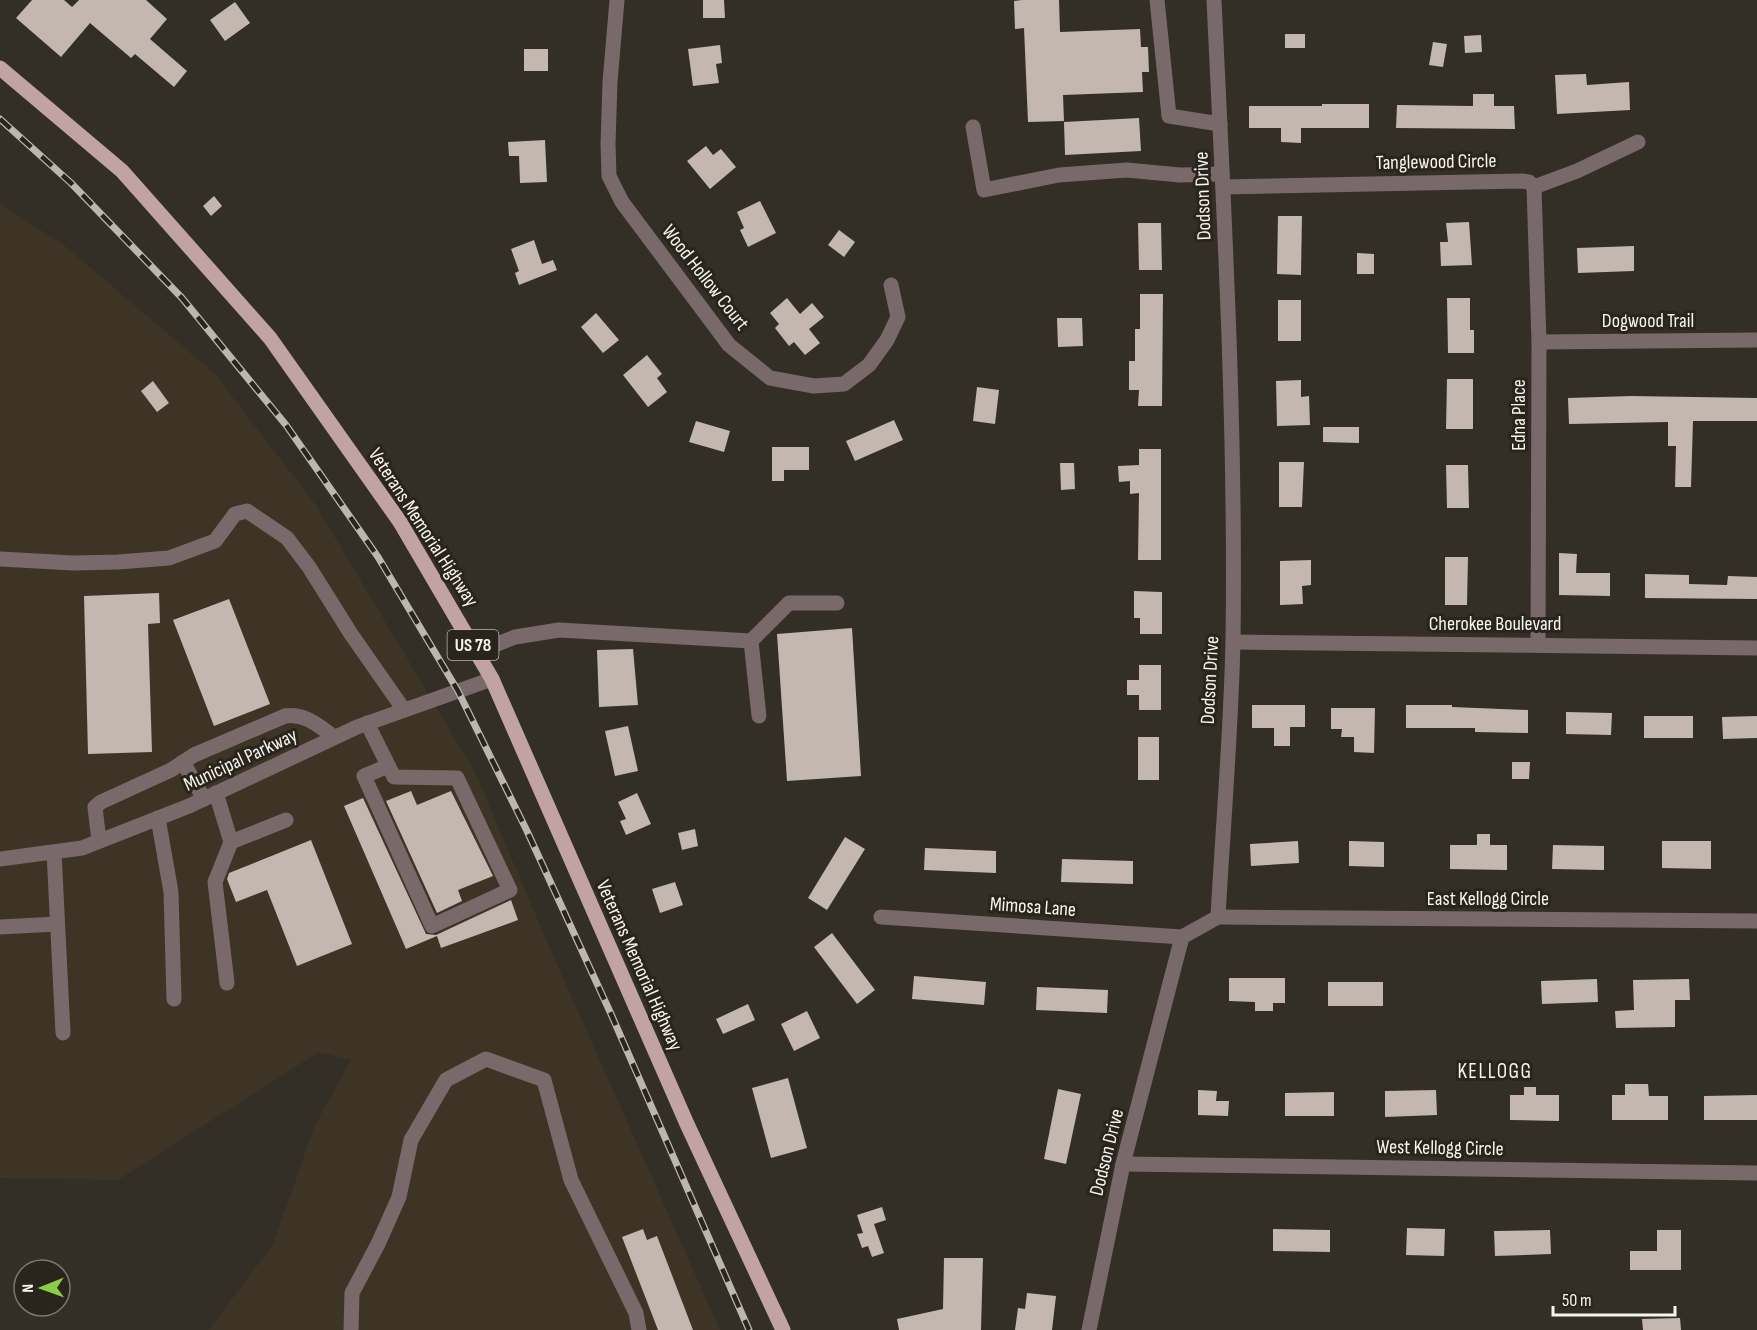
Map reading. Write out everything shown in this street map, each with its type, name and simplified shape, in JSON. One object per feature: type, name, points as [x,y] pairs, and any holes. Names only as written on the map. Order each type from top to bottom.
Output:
[{"type":"main road","name":"Veterans Memorial Highway","points":[[0,68],[122,171],[270,338],[400,522],[492,679],[687,1124],[783,1330]]},
{"type":"street","name":"Wood Hollow Court","points":[[618,0],[610,82],[609,176],[622,202],[729,345],[770,378],[814,386],[844,384],[869,365],[887,340],[898,317],[891,285]]},
{"type":"street","points":[[1157,0],[1169,116],[1220,124]]},
{"type":"street","name":"Dodson Drive","points":[[1214,0],[1223,181],[1232,474],[1233,642],[1218,917]]},
{"type":"street","name":"Tanglewood Circle","points":[[973,127],[984,190],[1059,175],[1127,170],[1223,181],[1522,180],[1534,187]]},
{"type":"street","points":[[1534,187],[1577,171],[1638,142]]},
{"type":"street","name":"Edna Place","points":[[1534,187],[1539,342],[1538,644]]},
{"type":"street","name":"Dogwood Trail","points":[[1539,342],[1757,340]]},
{"type":"street","points":[[0,559],[73,563],[169,558],[215,541],[235,514],[247,511],[287,538],[309,567],[351,634],[404,710]]},
{"type":"street","points":[[477,652],[515,638],[559,630],[751,641],[789,603],[837,603]]},
{"type":"street","points":[[751,641],[759,716]]},
{"type":"street","name":"Cherokee Boulevard","points":[[1233,642],[1757,648]]},
{"type":"street","name":"Municipal Parkway","points":[[0,859],[82,848],[99,842],[210,796],[367,723],[492,679]]},
{"type":"street","points":[[99,842],[95,807],[101,802],[171,770],[194,755],[285,716],[296,714],[309,719],[334,737]]},
{"type":"street","points":[[367,723],[394,777],[457,778],[510,890],[432,926],[364,776],[388,766]]},
{"type":"street","points":[[183,762],[210,796],[231,842],[215,882],[227,983]]},
{"type":"street","points":[[158,818],[171,892],[174,999]]},
{"type":"street","points":[[231,842],[286,820]]},
{"type":"street","points":[[54,852],[63,1033]]},
{"type":"street","name":"Mimosa Lane","points":[[881,917],[1182,937]]},
{"type":"street","points":[[1182,937],[1218,917]]},
{"type":"street","name":"East Kellogg Circle","points":[[1218,917],[1757,921]]},
{"type":"street","points":[[0,927],[57,924]]},
{"type":"street","name":"Dodson Drive","points":[[1089,1330],[1123,1164],[1182,937]]},
{"type":"street","points":[[351,1330],[352,1293],[378,1244],[399,1197],[411,1140],[446,1080],[486,1059],[543,1080],[571,1180],[636,1313],[639,1330]]},
{"type":"street","name":"West Kellogg Circle","points":[[1123,1164],[1757,1173]]},
{"type":"shaded area","points":[[0,204],[64,245],[215,374],[315,504],[475,772],[548,944],[720,1330],[209,1330],[273,1244],[315,1125],[351,1060],[319,1052],[118,1180],[0,1178]]},
{"type":"building","points":[[32,0],[64,0],[72,7],[79,0],[146,0],[167,19],[150,39],[187,71],[174,87],[135,54],[131,58],[90,23],[61,57],[16,18]]},
{"type":"building","points":[[703,0],[724,0],[725,18],[703,18]]},
{"type":"building","points":[[1059,0],[1060,32],[1140,29],[1141,47],[1148,47],[1149,72],[1142,72],[1143,92],[1063,95],[1064,121],[1028,122],[1024,28],[1015,29],[1014,1]]},
{"type":"building","points":[[235,2],[250,23],[225,41],[210,20]]},
{"type":"building","points":[[1285,34],[1305,34],[1305,48],[1285,48]]},
{"type":"building","points":[[1481,35],[1482,52],[1465,53],[1464,36]]},
{"type":"building","points":[[1433,42],[1447,44],[1443,67],[1429,65]]},
{"type":"building","points":[[720,45],[722,63],[716,64],[719,83],[693,86],[688,49]]},
{"type":"building","points":[[524,49],[548,49],[548,71],[524,71]]},
{"type":"building","points":[[1586,74],[1587,85],[1629,82],[1630,110],[1557,114],[1555,75]]},
{"type":"building","points":[[1473,94],[1494,94],[1494,106],[1514,106],[1515,129],[1396,128],[1397,105],[1473,106]]},
{"type":"building","points":[[1322,104],[1369,104],[1369,128],[1301,128],[1301,143],[1281,142],[1281,128],[1249,128],[1249,106],[1322,106]]},
{"type":"building","points":[[1139,118],[1141,151],[1065,155],[1064,122]]},
{"type":"building","points":[[545,140],[547,182],[520,183],[519,156],[509,156],[508,142]]},
{"type":"building","points":[[706,146],[713,155],[721,149],[736,167],[710,189],[687,161]]},
{"type":"building","points":[[214,196],[222,206],[211,216],[203,206]]},
{"type":"building","points":[[760,201],[776,233],[748,247],[740,230],[744,228],[737,212]]},
{"type":"building","points":[[1278,216],[1302,216],[1301,275],[1277,274]]},
{"type":"building","points":[[1469,222],[1472,265],[1441,266],[1440,242],[1448,242],[1446,223]]},
{"type":"building","points":[[1138,223],[1161,223],[1162,270],[1139,270]]},
{"type":"building","points":[[839,230],[855,242],[844,257],[828,245]]},
{"type":"building","points":[[534,240],[542,264],[553,260],[557,270],[519,285],[515,273],[519,271],[511,249]]},
{"type":"building","points":[[1634,246],[1634,271],[1578,273],[1577,248]]},
{"type":"building","points":[[1357,253],[1374,254],[1374,274],[1357,274]]},
{"type":"building","points":[[1140,294],[1163,294],[1162,406],[1138,406],[1139,390],[1129,390],[1129,361],[1135,361],[1135,329],[1140,329]]},
{"type":"building","points":[[787,298],[800,314],[812,303],[824,317],[809,329],[820,343],[805,355],[794,342],[789,346],[775,328],[779,324],[770,313]]},
{"type":"building","points":[[1447,298],[1470,298],[1470,330],[1474,330],[1474,353],[1448,353]]},
{"type":"building","points":[[1278,300],[1301,300],[1301,341],[1278,341]]},
{"type":"building","points":[[596,313],[619,340],[603,353],[581,327]]},
{"type":"building","points":[[1057,318],[1082,318],[1083,346],[1058,347]]},
{"type":"building","points":[[647,355],[662,374],[657,378],[667,392],[648,407],[623,375]]},
{"type":"building","points":[[1447,379],[1473,379],[1473,429],[1446,429]]},
{"type":"building","points":[[1301,380],[1301,397],[1309,396],[1310,425],[1277,426],[1276,381]]},
{"type":"building","points":[[153,381],[169,403],[157,412],[141,391]]},
{"type":"building","points":[[977,387],[999,390],[995,424],[973,421]]},
{"type":"building","points":[[1631,396],[1757,398],[1757,421],[1693,421],[1691,487],[1675,487],[1676,446],[1668,446],[1668,422],[1569,424],[1568,398]]},
{"type":"building","points":[[894,420],[903,440],[855,461],[846,441]]},
{"type":"building","points":[[696,421],[730,431],[724,452],[689,442]]},
{"type":"building","points":[[1323,427],[1359,427],[1359,443],[1323,442]]},
{"type":"building","points":[[772,447],[809,447],[809,470],[784,470],[784,481],[772,481]]},
{"type":"building","points":[[1139,449],[1161,449],[1161,560],[1138,560],[1139,493],[1130,494],[1130,481],[1119,482],[1118,466],[1139,465]]},
{"type":"building","points":[[1279,462],[1304,462],[1302,507],[1279,507]]},
{"type":"building","points":[[1060,463],[1074,463],[1075,489],[1061,490]]},
{"type":"building","points":[[1446,465],[1468,465],[1469,508],[1447,508]]},
{"type":"building","points":[[1559,553],[1577,554],[1576,573],[1610,573],[1610,596],[1559,595]]},
{"type":"building","points":[[1445,557],[1468,557],[1467,605],[1445,605]]},
{"type":"building","points":[[1311,560],[1311,585],[1302,586],[1303,604],[1280,605],[1280,561]]},
{"type":"building","points":[[1645,574],[1689,575],[1689,584],[1727,585],[1728,576],[1757,577],[1757,599],[1645,598]]},
{"type":"building","points":[[1134,591],[1162,592],[1162,634],[1140,634],[1140,618],[1134,618]]},
{"type":"building","points":[[159,593],[160,623],[148,624],[152,752],[88,754],[84,596]]},
{"type":"building","points":[[229,599],[270,704],[214,726],[173,620]]},
{"type":"building","points":[[852,628],[861,776],[787,781],[777,634]]},
{"type":"building","points":[[633,649],[638,705],[599,707],[597,650]]},
{"type":"building","points":[[1139,665],[1161,665],[1161,710],[1139,710],[1139,695],[1127,695],[1127,680],[1139,680]]},
{"type":"building","points":[[1252,705],[1305,705],[1305,727],[1290,727],[1290,746],[1274,746],[1274,728],[1252,728]]},
{"type":"building","points":[[1406,705],[1452,705],[1452,707],[1528,710],[1528,733],[1475,732],[1475,728],[1406,728]]},
{"type":"building","points":[[1331,708],[1375,708],[1374,753],[1354,752],[1354,737],[1341,737],[1342,729],[1331,729]]},
{"type":"building","points":[[1566,712],[1612,713],[1611,735],[1566,734]]},
{"type":"building","points":[[1644,716],[1693,716],[1693,738],[1644,738]]},
{"type":"building","points":[[1757,716],[1757,738],[1723,739],[1722,717]]},
{"type":"building","points":[[628,726],[638,771],[615,776],[605,731]]},
{"type":"building","points":[[1138,737],[1159,737],[1159,780],[1138,780]]},
{"type":"building","points":[[1512,762],[1530,762],[1529,779],[1512,779]]},
{"type":"building","points":[[411,791],[417,805],[451,791],[493,876],[458,890],[462,901],[437,913],[386,801]]},
{"type":"building","points":[[637,793],[651,824],[626,835],[620,821],[626,819],[618,802]]},
{"type":"building","points":[[363,798],[426,934],[436,935],[511,900],[518,920],[441,948],[437,936],[406,949],[344,806]]},
{"type":"building","points":[[695,829],[698,846],[682,850],[678,833]]},
{"type":"building","points":[[1477,834],[1490,834],[1490,845],[1507,845],[1507,870],[1450,869],[1450,845],[1477,845]]},
{"type":"building","points":[[845,837],[865,849],[827,910],[808,898]]},
{"type":"building","points":[[311,840],[352,944],[297,966],[267,890],[236,902],[227,879],[229,873]]},
{"type":"building","points":[[1298,841],[1299,863],[1251,866],[1250,844]]},
{"type":"building","points":[[1349,841],[1384,842],[1384,867],[1349,866]]},
{"type":"building","points":[[1662,841],[1711,841],[1711,869],[1662,868]]},
{"type":"building","points":[[1553,845],[1604,846],[1604,870],[1552,869]]},
{"type":"building","points":[[925,848],[996,851],[996,873],[924,870]]},
{"type":"building","points":[[1062,859],[1133,861],[1133,884],[1061,882]]},
{"type":"building","points":[[675,882],[683,905],[660,913],[652,889]]},
{"type":"building","points":[[832,933],[875,990],[857,1004],[814,947]]},
{"type":"building","points":[[914,976],[986,982],[984,1005],[912,999]]},
{"type":"building","points":[[1229,978],[1285,978],[1285,1003],[1273,1003],[1273,1011],[1255,1011],[1255,1002],[1229,1001]]},
{"type":"building","points":[[1597,979],[1598,1002],[1542,1004],[1541,981]]},
{"type":"building","points":[[1689,979],[1690,1000],[1675,1000],[1675,1027],[1616,1028],[1615,1011],[1634,1010],[1633,980]]},
{"type":"building","points":[[1328,982],[1383,982],[1383,1006],[1328,1006]]},
{"type":"building","points":[[1037,987],[1108,990],[1107,1013],[1036,1010]]},
{"type":"building","points":[[748,1004],[755,1020],[723,1034],[716,1019]]},
{"type":"building","points":[[807,1011],[820,1038],[794,1051],[781,1024]]},
{"type":"building","points":[[788,1078],[807,1148],[771,1158],[752,1088]]},
{"type":"building","points":[[1625,1084],[1648,1084],[1649,1096],[1668,1096],[1668,1120],[1612,1120],[1612,1095],[1625,1095]]},
{"type":"building","points":[[1524,1087],[1536,1087],[1536,1095],[1559,1095],[1559,1121],[1510,1120],[1510,1095],[1524,1095]]},
{"type":"building","points":[[1058,1089],[1081,1094],[1066,1164],[1044,1159]]},
{"type":"building","points":[[1198,1090],[1217,1091],[1216,1101],[1229,1101],[1228,1116],[1198,1115]]},
{"type":"building","points":[[1436,1090],[1437,1115],[1385,1117],[1385,1091]]},
{"type":"building","points":[[1334,1092],[1334,1116],[1285,1116],[1285,1093]]},
{"type":"building","points":[[1757,1095],[1757,1120],[1704,1120],[1704,1096]]},
{"type":"building","points":[[882,1207],[886,1220],[874,1224],[884,1253],[872,1257],[868,1246],[862,1248],[857,1234],[863,1233],[857,1215]]},
{"type":"building","points":[[1407,1228],[1445,1229],[1444,1256],[1406,1255]]},
{"type":"building","points":[[643,1229],[647,1240],[657,1236],[693,1330],[658,1330],[622,1237]]},
{"type":"building","points":[[1273,1229],[1330,1230],[1330,1252],[1273,1251]]},
{"type":"building","points":[[1550,1230],[1551,1254],[1495,1256],[1494,1231]]},
{"type":"building","points":[[1657,1230],[1681,1230],[1681,1270],[1630,1270],[1630,1251],[1657,1251]]},
{"type":"building","points":[[944,1258],[983,1258],[981,1330],[899,1330],[897,1319],[943,1309]]},
{"type":"building","points":[[1027,1293],[1056,1296],[1052,1330],[1015,1330],[1018,1308],[1025,1309]]},
{"type":"building","points":[[1680,1318],[1681,1330],[1643,1330],[1642,1319]]},
{"type":"railway","points":[[0,119],[71,183],[182,298],[286,425],[378,557],[458,691],[527,831],[611,1014],[749,1330]]},
{"type":"district","name":"KELLOGG","points":[[1495,1071]]}]
